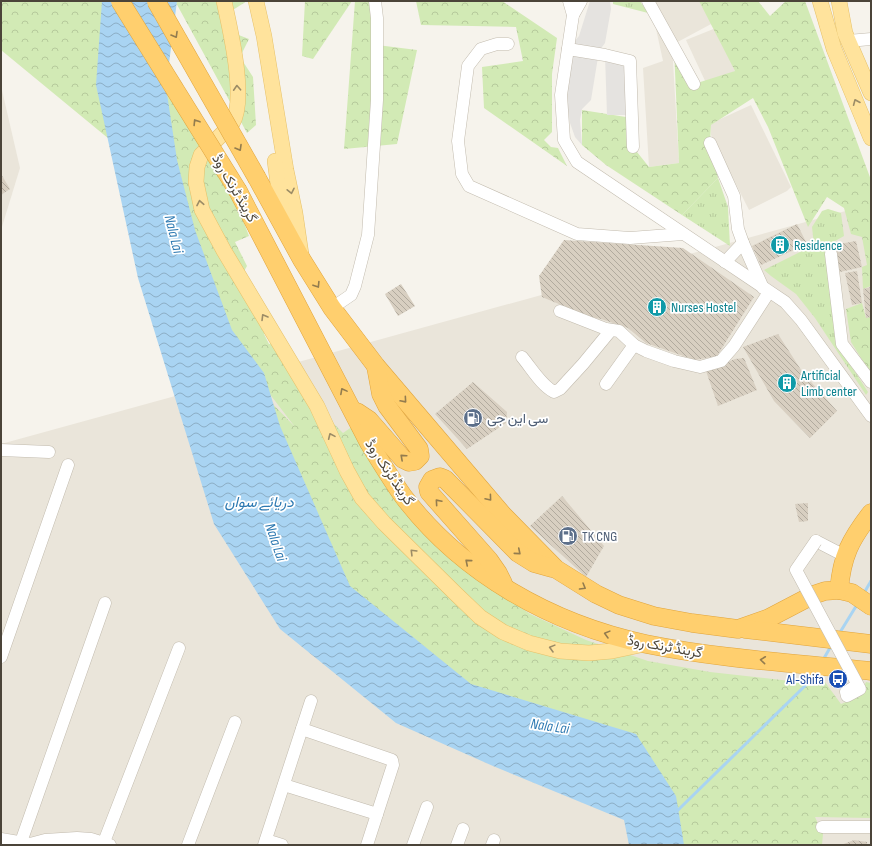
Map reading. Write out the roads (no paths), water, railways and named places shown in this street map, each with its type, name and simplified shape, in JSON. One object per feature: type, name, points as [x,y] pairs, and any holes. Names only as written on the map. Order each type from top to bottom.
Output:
[{"type":"highway","name":"گرینڈ ٹرنک روڈ","points":[[120,1],[238,191],[369,443],[386,472],[404,497],[427,524],[452,548],[476,568],[505,588],[534,605],[564,619],[600,632],[646,644],[747,659],[871,671]]},
{"type":"highway","name":"گرینڈ ٹرنک روڈ","points":[[156,1],[302,260],[332,308],[376,366],[503,515],[556,569],[596,594],[619,605],[654,616],[738,629],[871,644]]},
{"type":"highway","points":[[352,409],[368,420],[404,459],[409,462],[420,456],[419,449],[387,406],[381,394],[376,366]]},
{"type":"highway","points":[[505,588],[498,572],[489,560],[429,492],[428,487],[432,480],[440,477],[445,479],[518,553],[534,563],[556,569]]},
{"type":"highway","points":[[839,590],[841,570],[845,556],[856,532],[871,513]]},
{"type":"highway","name":"گرینڈ ٹرنک روڈ","points":[[738,629],[769,618],[813,595],[825,591],[839,590],[852,593],[871,606]]},
{"type":"main road","points":[[224,1],[235,48],[238,100],[234,121],[232,124],[201,155],[197,168],[196,182],[202,210],[224,251],[317,406],[347,471],[362,498],[384,523],[480,617],[502,632],[560,651],[589,653],[612,651],[646,644]]},
{"type":"main road","points":[[245,1],[266,96],[284,227]]},
{"type":"main road","points":[[256,1],[265,43],[302,260]]},
{"type":"main road","points":[[820,1],[834,49],[871,138]]},
{"type":"main road","points":[[839,1],[845,33],[871,93]]},
{"type":"street","points":[[332,308],[351,295],[355,286],[368,235],[377,100],[377,18],[375,1]]},
{"type":"street","points":[[569,1],[573,15]]},
{"type":"street","points":[[581,1],[573,15],[561,95],[564,140],[577,162],[785,302],[801,320],[871,415]]},
{"type":"street","points":[[648,1],[694,84]]},
{"type":"street","points":[[848,41],[871,39]]},
{"type":"street","points":[[508,44],[497,44],[481,49],[468,66],[458,141],[462,174],[469,186],[577,234],[630,238],[683,234]]},
{"type":"street","points":[[568,48],[605,54],[630,61],[633,147]]},
{"type":"street","points":[[710,143],[734,196],[738,229],[743,243],[766,290]]},
{"type":"street","points":[[725,262],[743,243]]},
{"type":"street","points":[[831,254],[842,344],[871,382]]},
{"type":"street","points":[[560,311],[606,329],[619,331],[634,345],[674,361],[700,367],[721,361],[734,346],[766,290]]},
{"type":"street","points":[[522,357],[542,383],[554,392],[560,389],[583,364],[611,330]]},
{"type":"street","points":[[606,384],[634,345]]},
{"type":"street","points":[[1,450],[49,452]]},
{"type":"street","points":[[1,657],[68,465]]},
{"type":"street","points":[[836,667],[854,688],[846,692],[848,696],[860,688],[796,570],[816,541],[845,556]]},
{"type":"street","points":[[28,844],[105,603]]},
{"type":"street","points":[[1,839],[28,844],[77,838],[108,844],[179,648]]},
{"type":"street","points":[[282,845],[265,842],[311,701]]},
{"type":"street","points":[[188,845],[235,722]]},
{"type":"street","points":[[302,729],[392,760],[393,766],[367,845]]},
{"type":"street","points":[[284,785],[377,814]]},
{"type":"street","points":[[414,845],[426,807]]},
{"type":"street","points":[[822,827],[871,827]]},
{"type":"street","points":[[457,845],[463,829]]},
{"type":"water","name":"دریائے سواں","points":[[102,1],[177,1],[166,87],[177,160],[195,230],[232,330],[264,373],[280,426],[350,586],[471,684],[636,734],[676,796],[684,845],[629,845],[624,820],[493,766],[396,723],[280,629],[214,524],[138,278],[96,85]]},
{"type":"waterway","points":[[864,593],[871,581]]},
{"type":"waterway","points":[[839,634],[858,603]]},
{"type":"waterway","points":[[823,660],[831,646]]},
{"type":"waterway","points":[[676,812],[809,682],[816,671]]},
{"type":"place","name":"Residence","points":[[780,245]]},
{"type":"place","name":"Nurses Hostel","points":[[657,307]]},
{"type":"place","name":"Artificial Limb center","points":[[787,383]]},
{"type":"place","name":"سی این جی","points":[[473,418]]},
{"type":"place","name":"TK CNG","points":[[568,536]]},
{"type":"place","name":"Al-Shifa","points":[[838,679]]},
{"type":"water label","name":"Nala Lai","points":[[174,234]]},
{"type":"water label","name":"Nala Lai","points":[[276,542]]},
{"type":"water label","name":"Nala Lai","points":[[550,726]]}]
